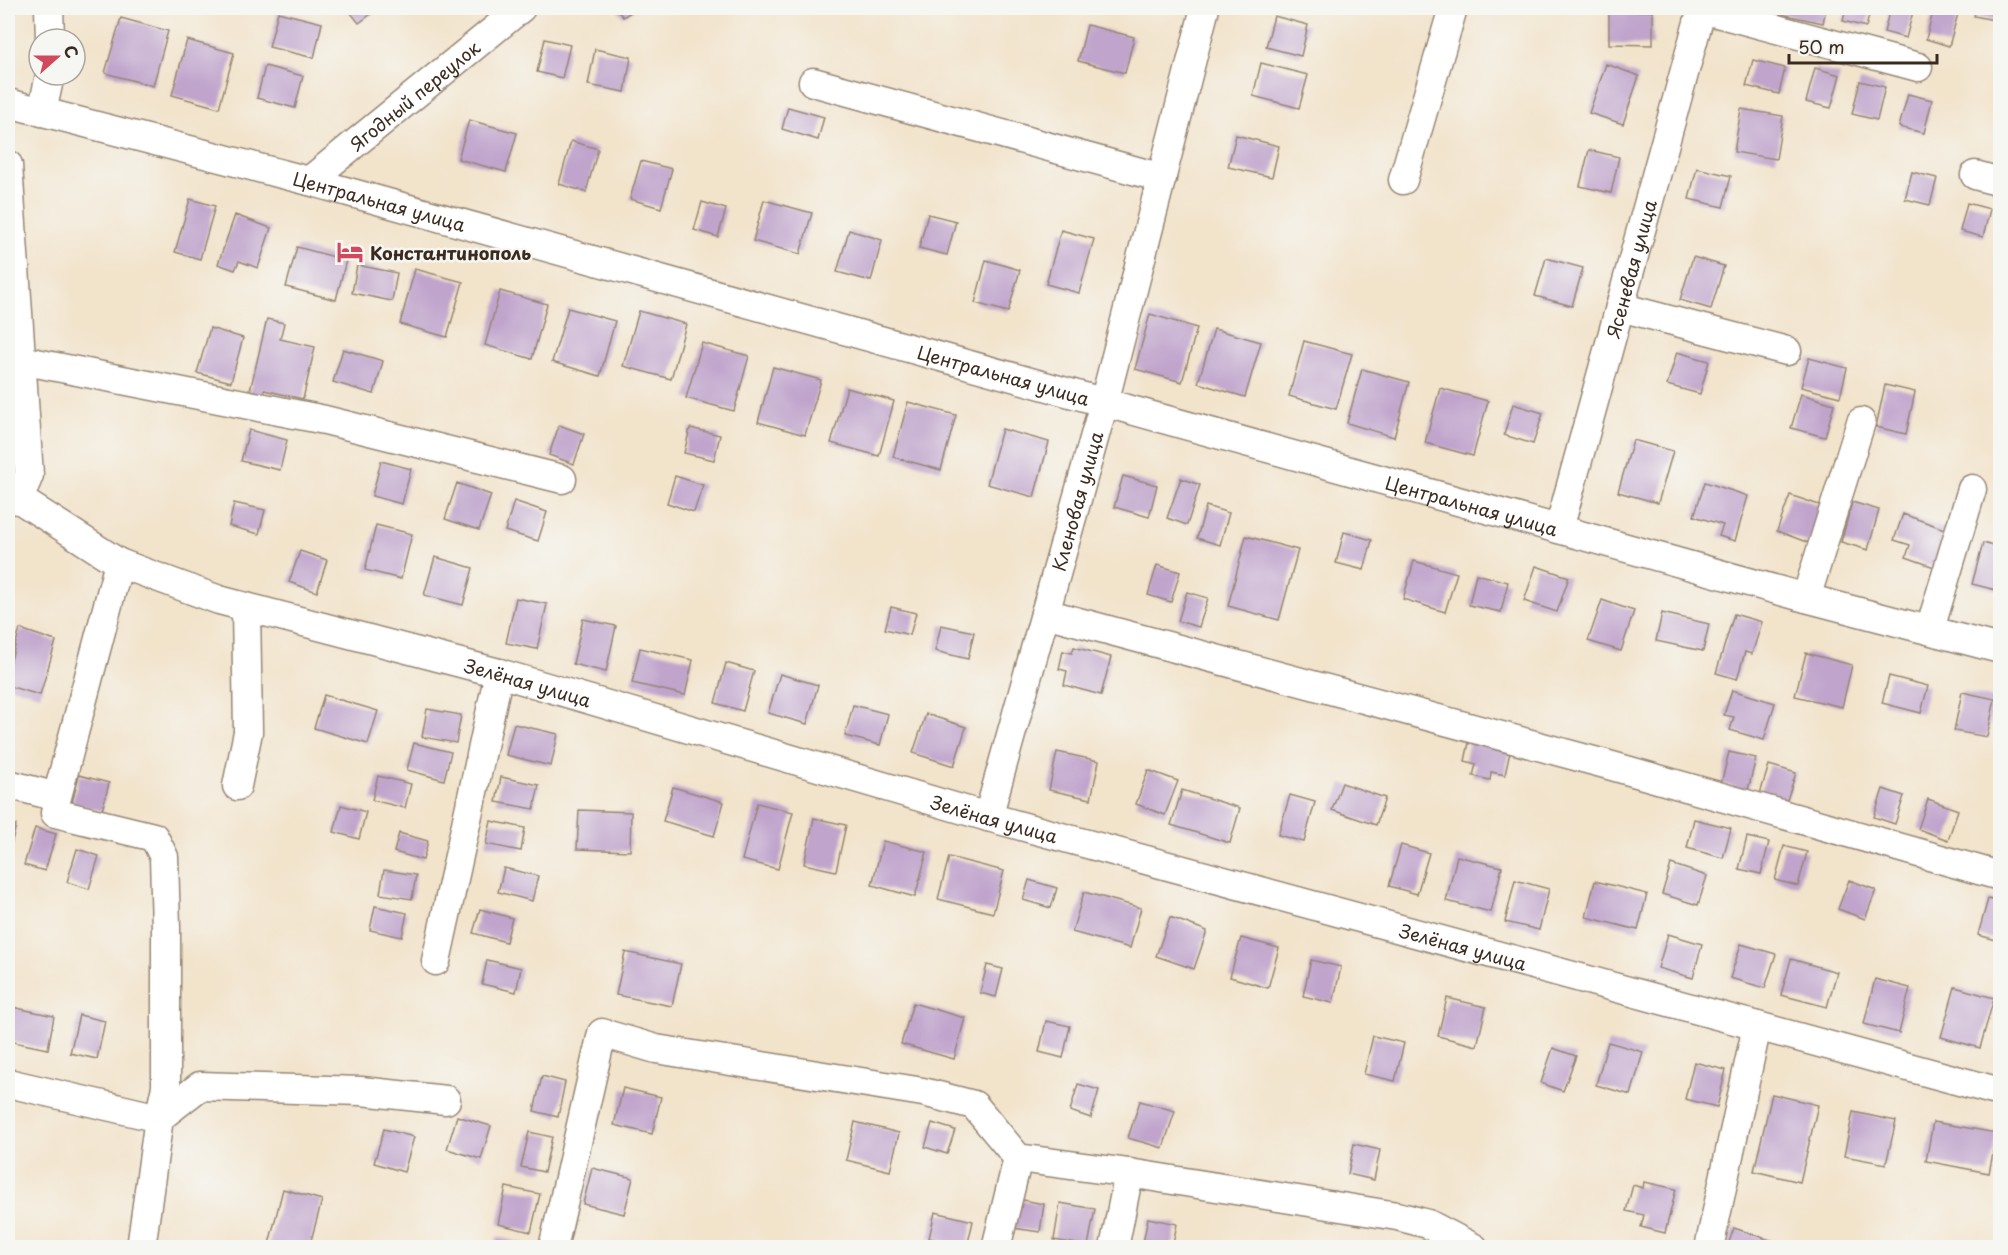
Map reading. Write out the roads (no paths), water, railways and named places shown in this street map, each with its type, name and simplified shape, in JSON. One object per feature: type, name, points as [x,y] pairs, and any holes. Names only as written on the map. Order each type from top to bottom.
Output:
[{"type":"street","points":[[49,8],[50,27]]},
{"type":"street","name":"Ягодный переулок","points":[[309,181],[521,8]]},
{"type":"street","name":"Кленовая улица","points":[[988,817],[1104,403],[1205,8]]},
{"type":"street","points":[[1403,180],[1453,8]]},
{"type":"street","points":[[1702,8],[1918,67]]},
{"type":"street","name":"Ясеневая улица","points":[[1559,529],[1702,8]]},
{"type":"street","points":[[813,82],[1162,178]]},
{"type":"street","points":[[42,112],[47,87]]},
{"type":"street","name":"Центральная улица","points":[[8,103],[309,181],[1806,598],[2001,649]]},
{"type":"street","points":[[8,165],[28,475],[13,499]]},
{"type":"street","points":[[1620,307],[1787,351]]},
{"type":"street","points":[[21,360],[325,420],[562,479]]},
{"type":"street","points":[[1806,598],[1861,422]]},
{"type":"street","points":[[1930,629],[1972,489]]},
{"type":"street","name":"Зелёная улица","points":[[13,499],[119,563],[219,600],[499,673],[988,817],[2001,1092]]},
{"type":"street","points":[[8,784],[57,797],[119,563]]},
{"type":"street","points":[[237,786],[248,732],[246,607]]},
{"type":"street","points":[[1045,613],[1593,761],[2001,876]]},
{"type":"street","points":[[436,961],[499,673]]},
{"type":"street","points":[[55,813],[154,837],[164,857],[166,1087],[159,1118],[141,1248]]},
{"type":"street","points":[[1709,1248],[1756,1026]]},
{"type":"street","points":[[553,1248],[602,1033],[656,1049],[923,1092],[974,1105],[1018,1158],[1129,1173],[1398,1216],[1425,1236],[1474,1248]]},
{"type":"street","points":[[8,1083],[159,1118]]},
{"type":"street","points":[[159,1118],[200,1086],[361,1091],[446,1100]]},
{"type":"street","points":[[996,1248],[1018,1158]]},
{"type":"street","points":[[1114,1248],[1129,1173]]},
{"type":"place","name":"Константинополь","points":[[350,252]]}]
